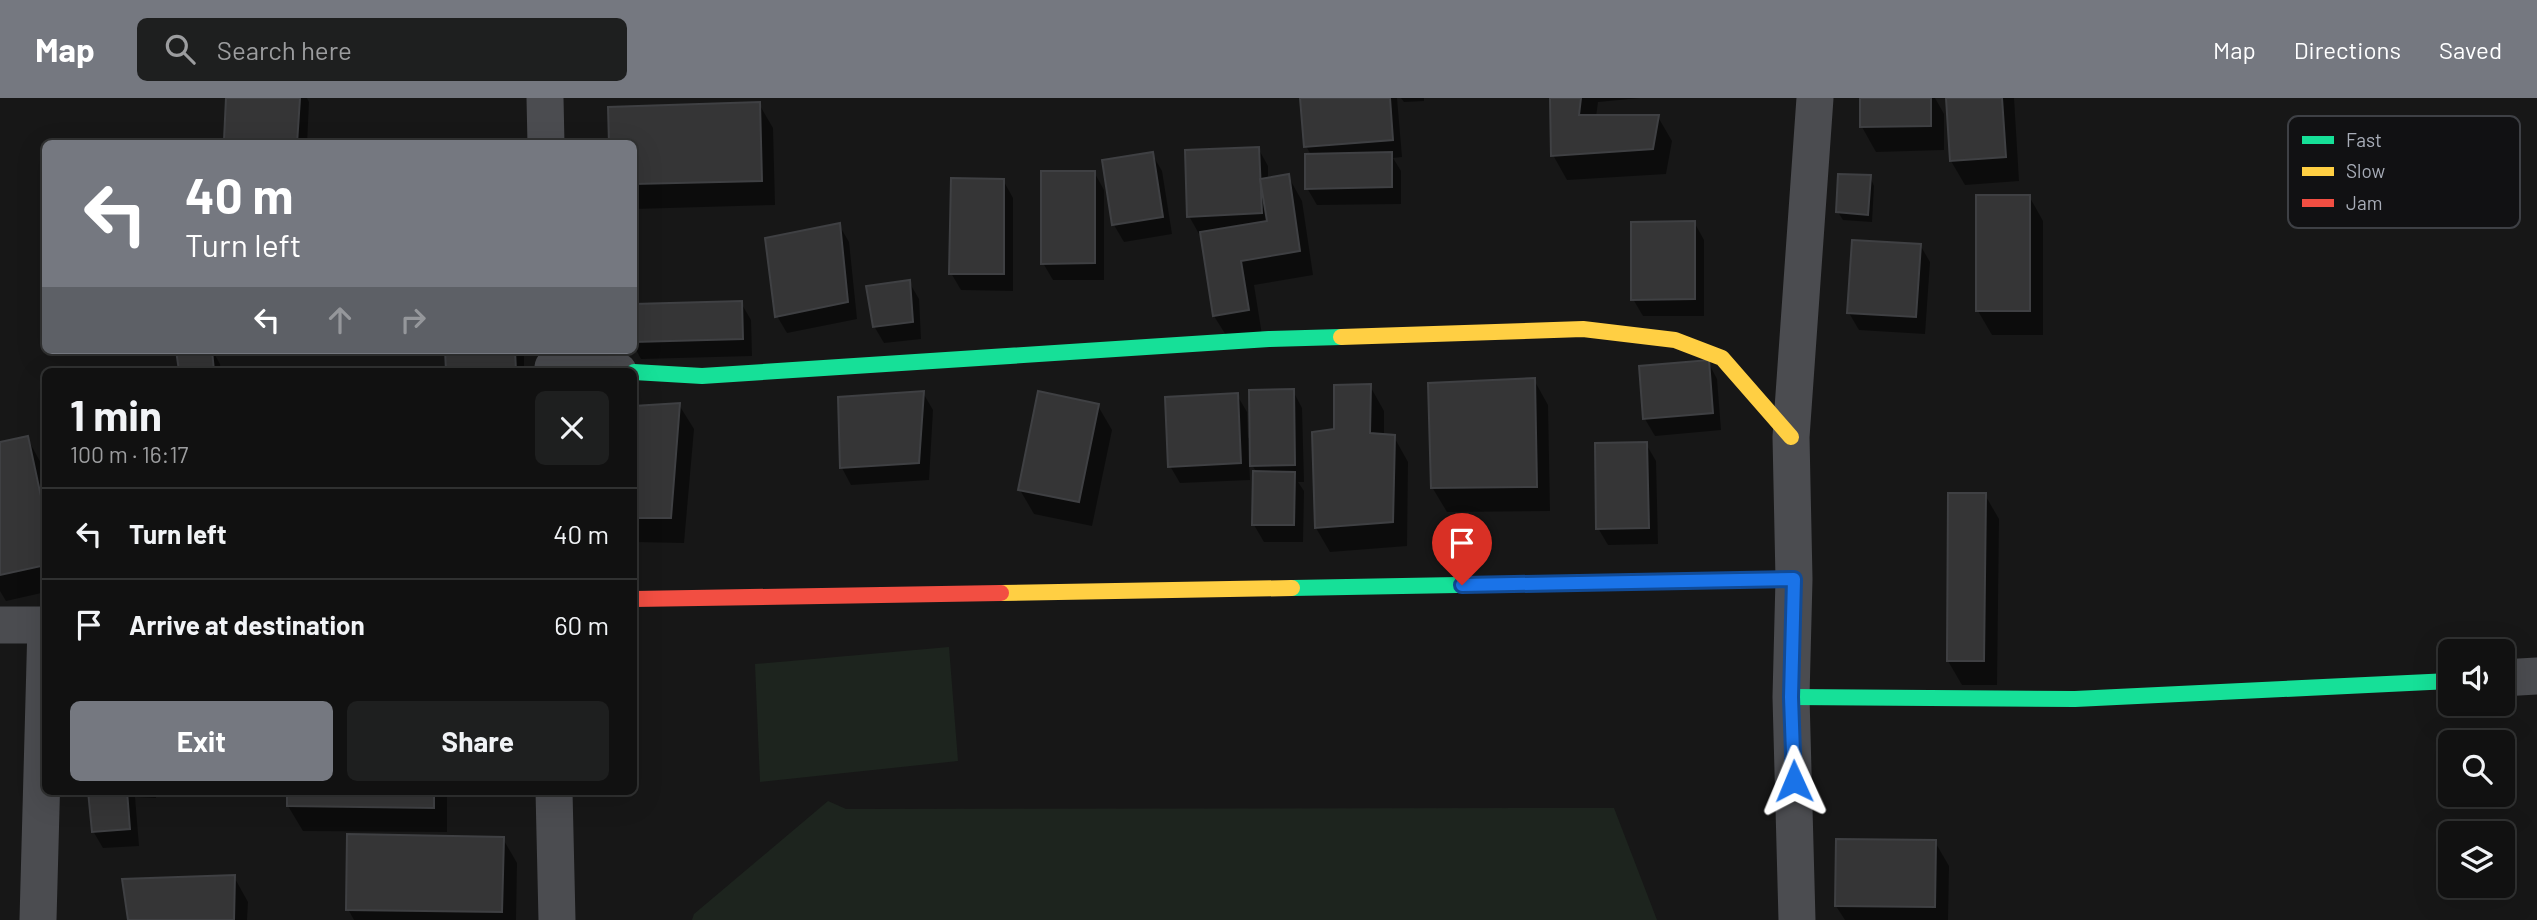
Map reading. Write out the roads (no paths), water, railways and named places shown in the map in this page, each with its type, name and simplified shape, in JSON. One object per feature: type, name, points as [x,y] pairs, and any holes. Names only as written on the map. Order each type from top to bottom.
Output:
[{"type":"street","points":[[545,98],[546,140]]},
{"type":"street","points":[[1797,920],[1791,697],[1794,579],[1791,437],[1815,98]]},
{"type":"street","points":[[637,372],[702,376],[1269,339],[1583,329],[1675,340],[1722,358],[1791,437]]},
{"type":"street","points":[[553,363],[594,368]]},
{"type":"street","points":[[637,599],[1794,579]]},
{"type":"street","points":[[0,625],[42,625]]},
{"type":"street","points":[[2515,677],[2537,676]]},
{"type":"street","points":[[1791,697],[2075,699],[2438,682]]},
{"type":"street","points":[[38,920],[42,772]]},
{"type":"street","points":[[554,795],[557,920]]}]
